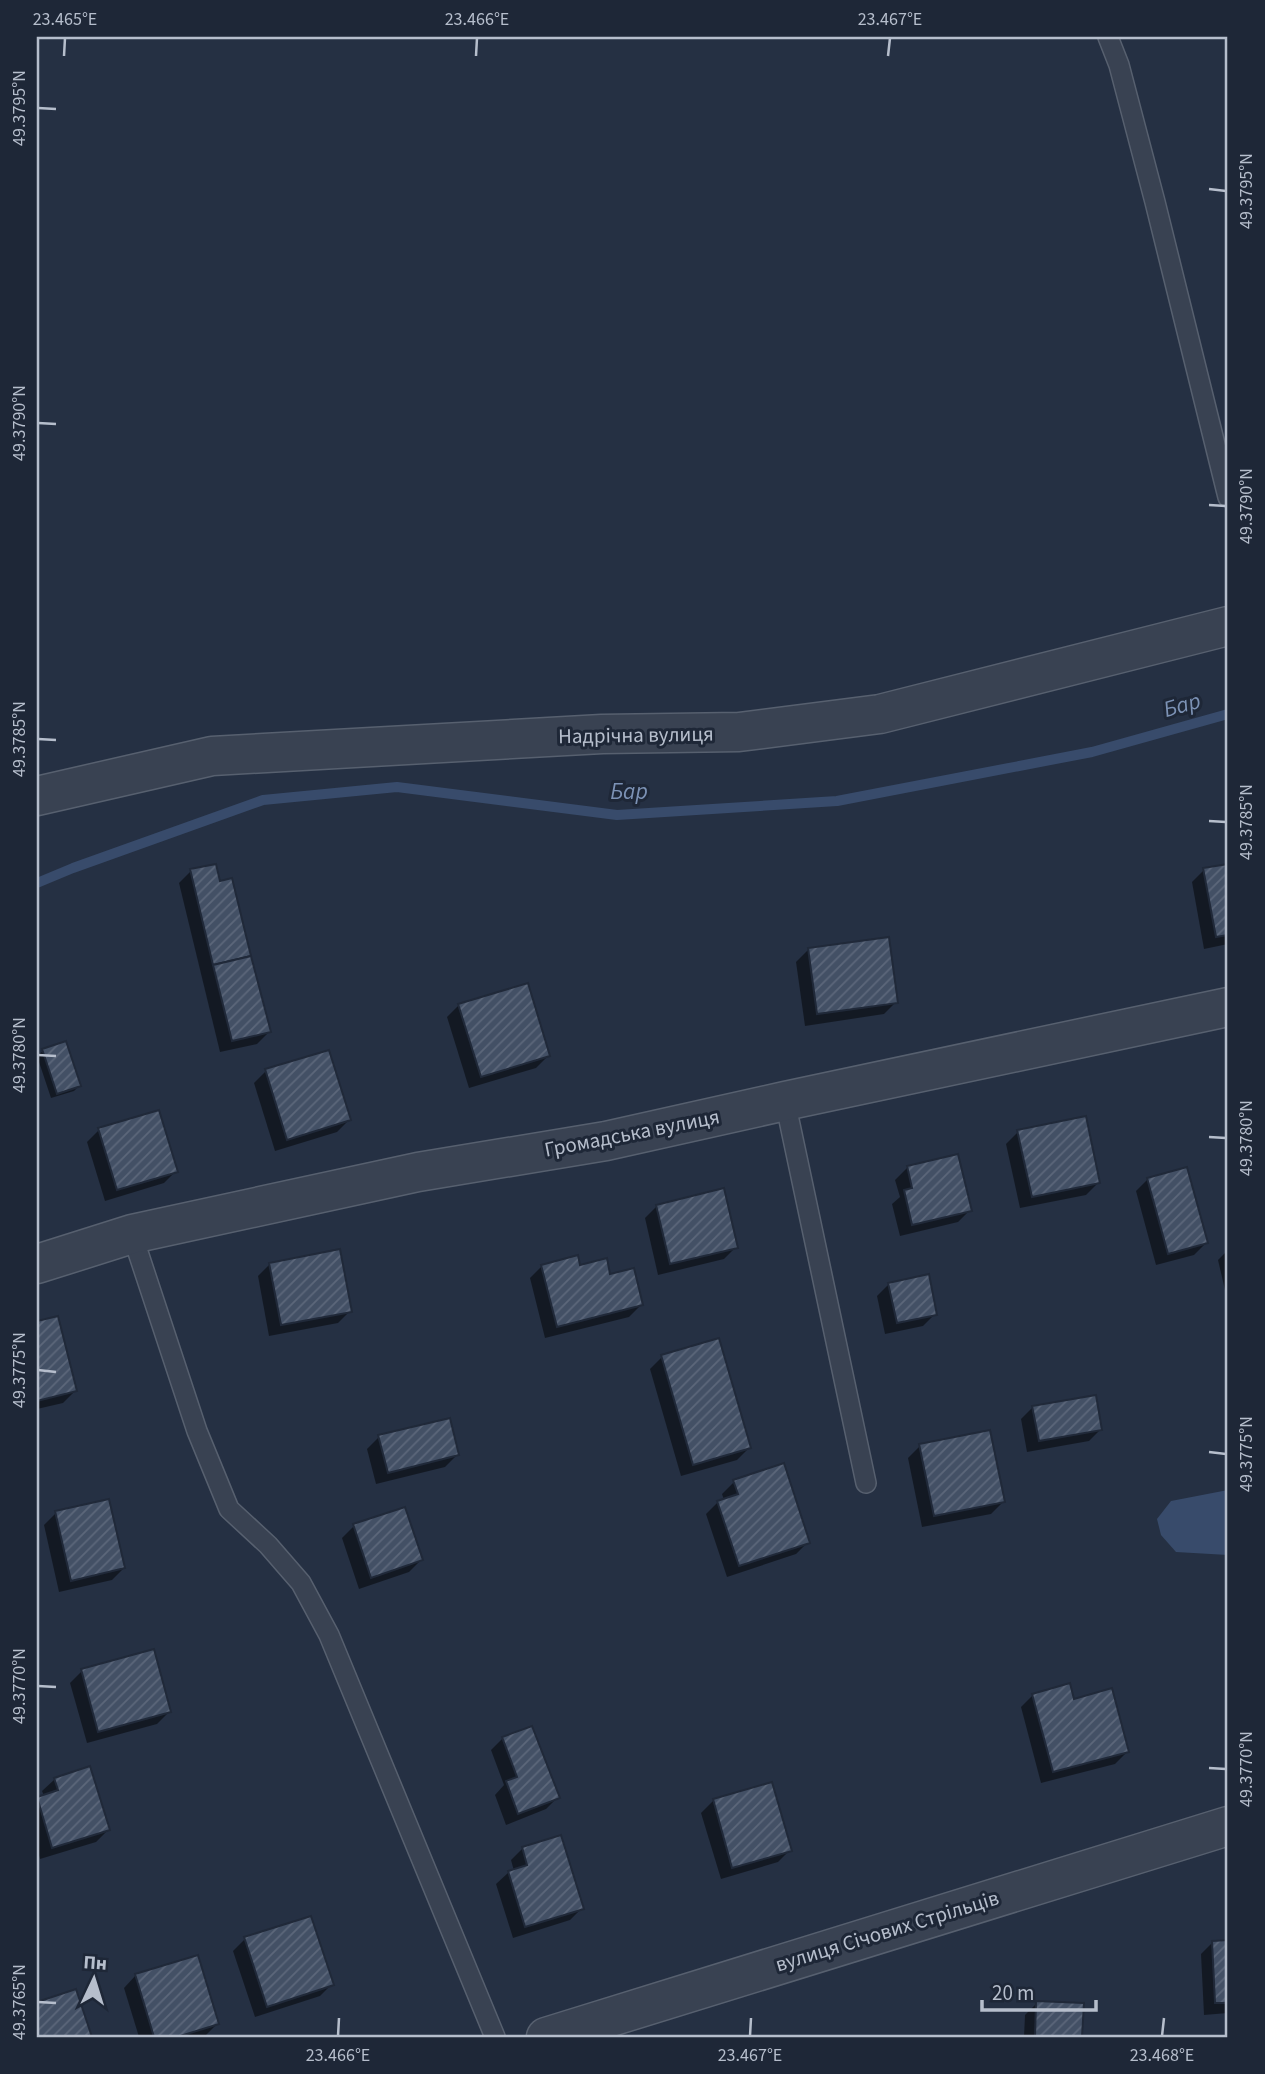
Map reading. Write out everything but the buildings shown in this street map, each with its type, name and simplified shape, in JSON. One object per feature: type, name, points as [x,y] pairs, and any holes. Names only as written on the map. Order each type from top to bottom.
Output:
[{"type":"street","name":"Надрічна вулиця","points":[[37,796],[212,755],[601,734],[738,732],[880,715],[1228,626]]},
{"type":"street","name":"Громадська вулиця","points":[[37,1264],[132,1234],[418,1171],[606,1141],[1228,1007]]},
{"type":"street","name":"вулиця Січових Стрільців","points":[[545,2037],[1228,1826]]},
{"type":"lane","points":[[1108,37],[1119,65],[1155,202],[1228,497]]},
{"type":"lane","points":[[785,1101],[866,1483]]},
{"type":"lane","points":[[132,1234],[197,1431],[229,1509],[268,1545],[301,1583],[329,1635],[495,2037]]},
{"type":"water","points":[[1228,1490],[1228,1555],[1176,1552],[1161,1535],[1157,1519],[1171,1501]]},
{"type":"waterway","name":"Бар","points":[[37,883],[263,800],[397,787],[617,815],[837,801],[1092,752],[1228,714]]}]
